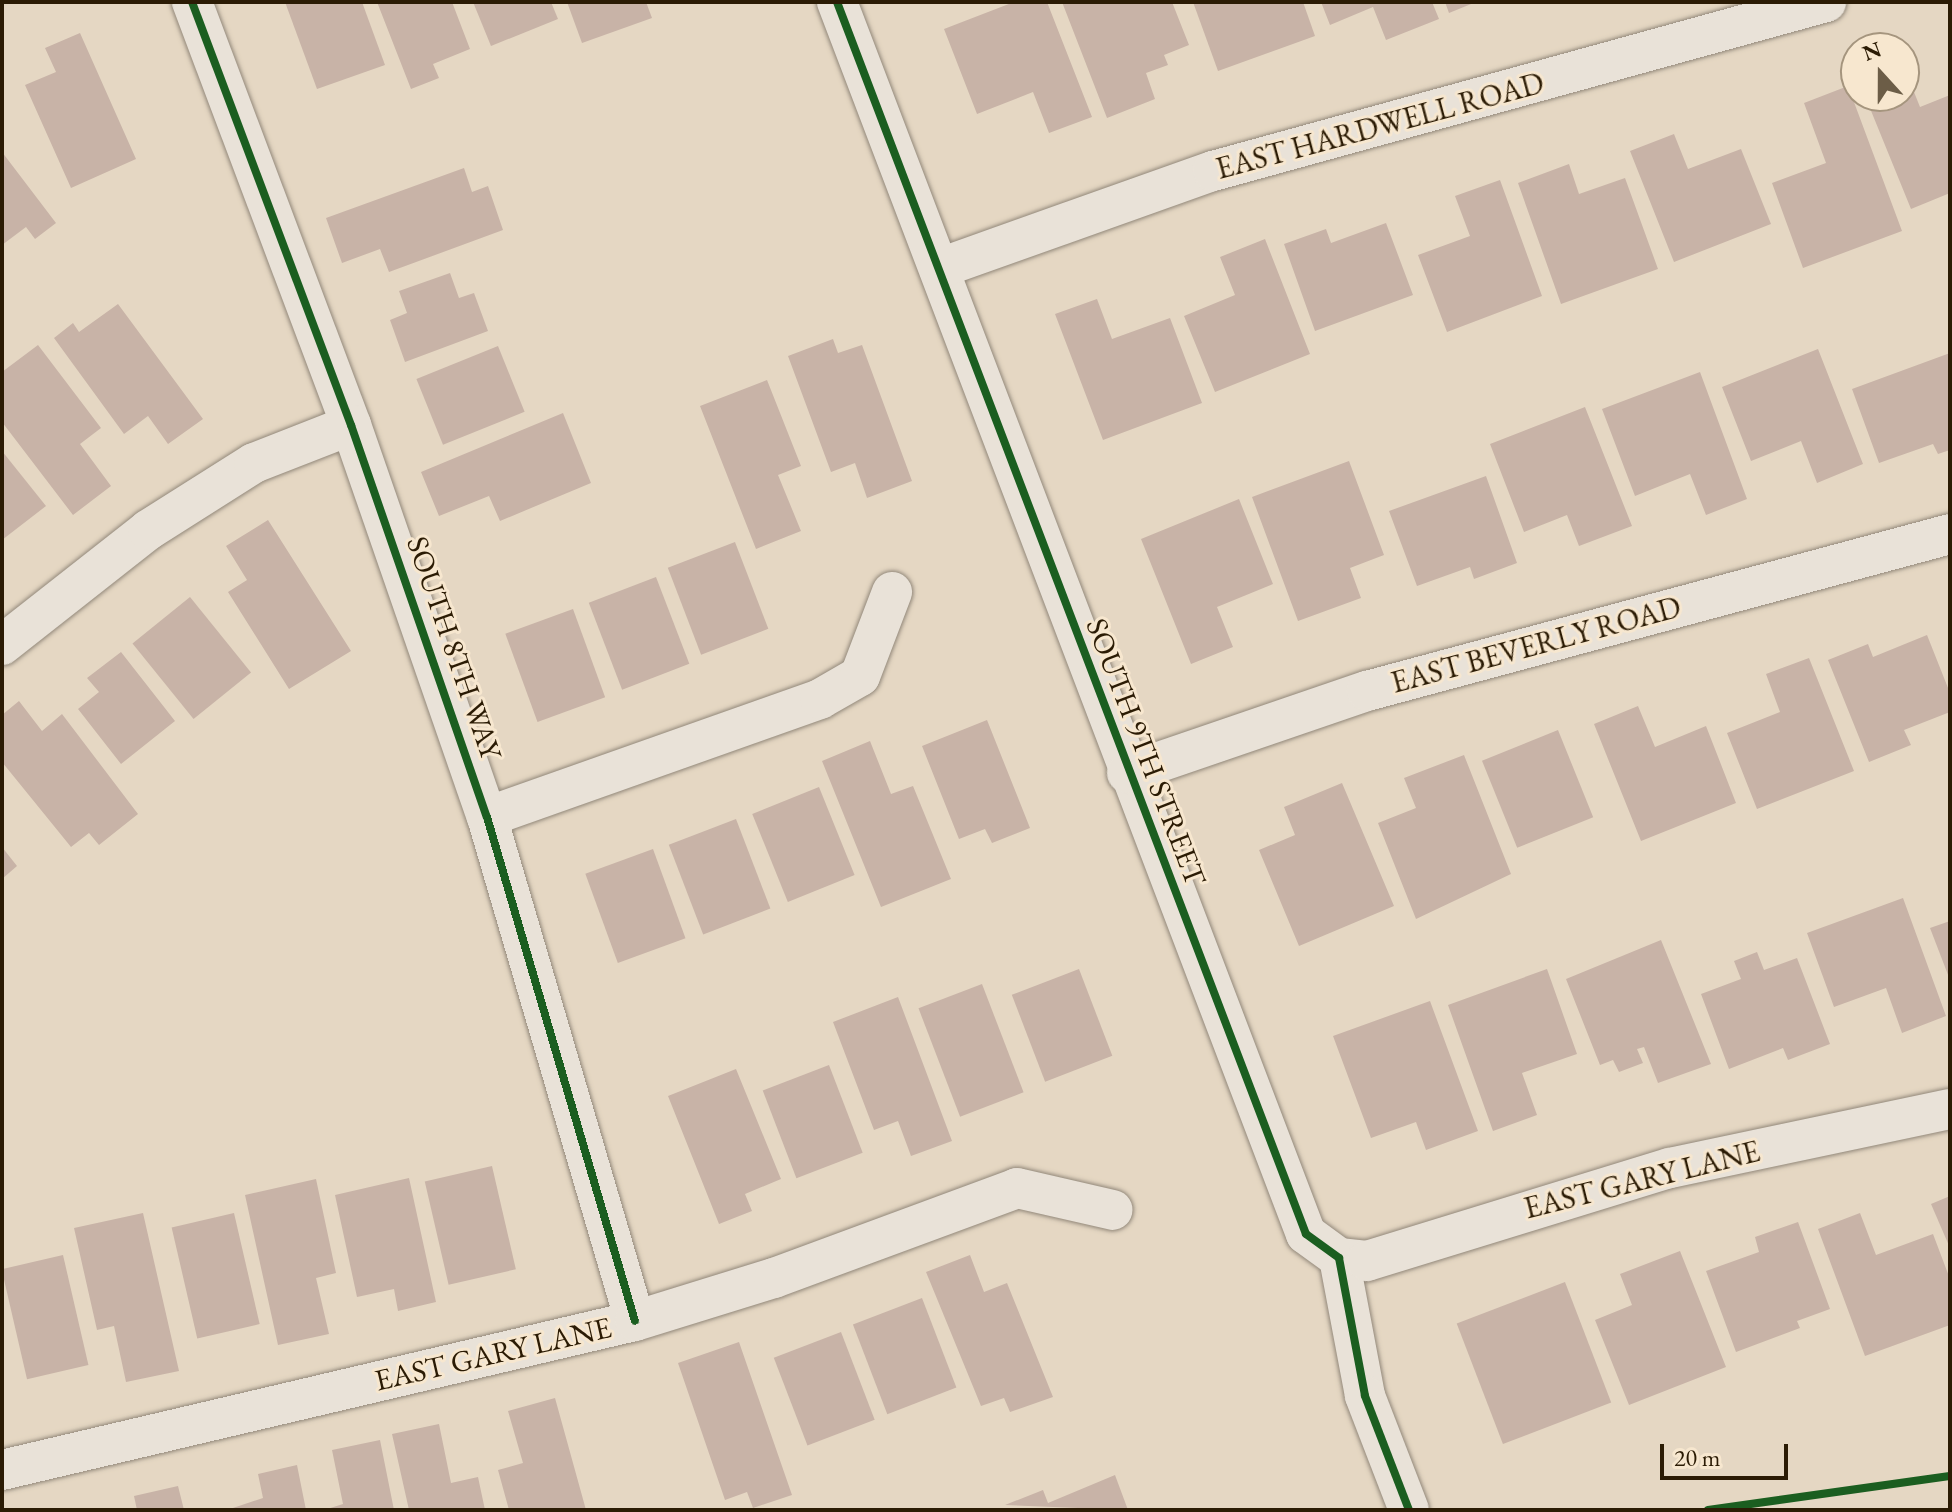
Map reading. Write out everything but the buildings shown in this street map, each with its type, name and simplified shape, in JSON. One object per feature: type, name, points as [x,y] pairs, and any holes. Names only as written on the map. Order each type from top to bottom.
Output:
[{"type":"street","name":"SOUTH 8TH WAY","points":[[192,2],[351,425],[487,817],[635,1321]]},
{"type":"street","name":"SOUTH 9TH STREET","points":[[837,2],[940,268],[1127,773],[1306,1234],[1339,1258]]},
{"type":"street","name":"EAST HARDWELL ROAD","points":[[940,268],[1213,171],[1826,2]]},
{"type":"street","points":[[2,645],[148,530],[254,463],[351,425]]},
{"type":"street","name":"EAST BEVERLY ROAD","points":[[1127,773],[1367,691],[1950,534]]},
{"type":"street","points":[[487,817],[820,699],[860,676],[892,592]]},
{"type":"street","name":"EAST GARY LANE","points":[[1339,1258],[1367,1261],[1670,1168],[1950,1109]]},
{"type":"street","name":"EAST GARY LANE","points":[[2,1470],[635,1321],[774,1278],[1017,1188],[1113,1210]]},
{"type":"street","points":[[1339,1258],[1365,1396],[1409,1510]]},
{"type":"cycle path","points":[[192,2],[351,425],[487,817],[635,1321]]},
{"type":"cycle path","points":[[837,2],[1306,1234],[1339,1258],[1365,1396],[1409,1510]]},
{"type":"cycle path","points":[[1708,1510],[1950,1476]]}]
